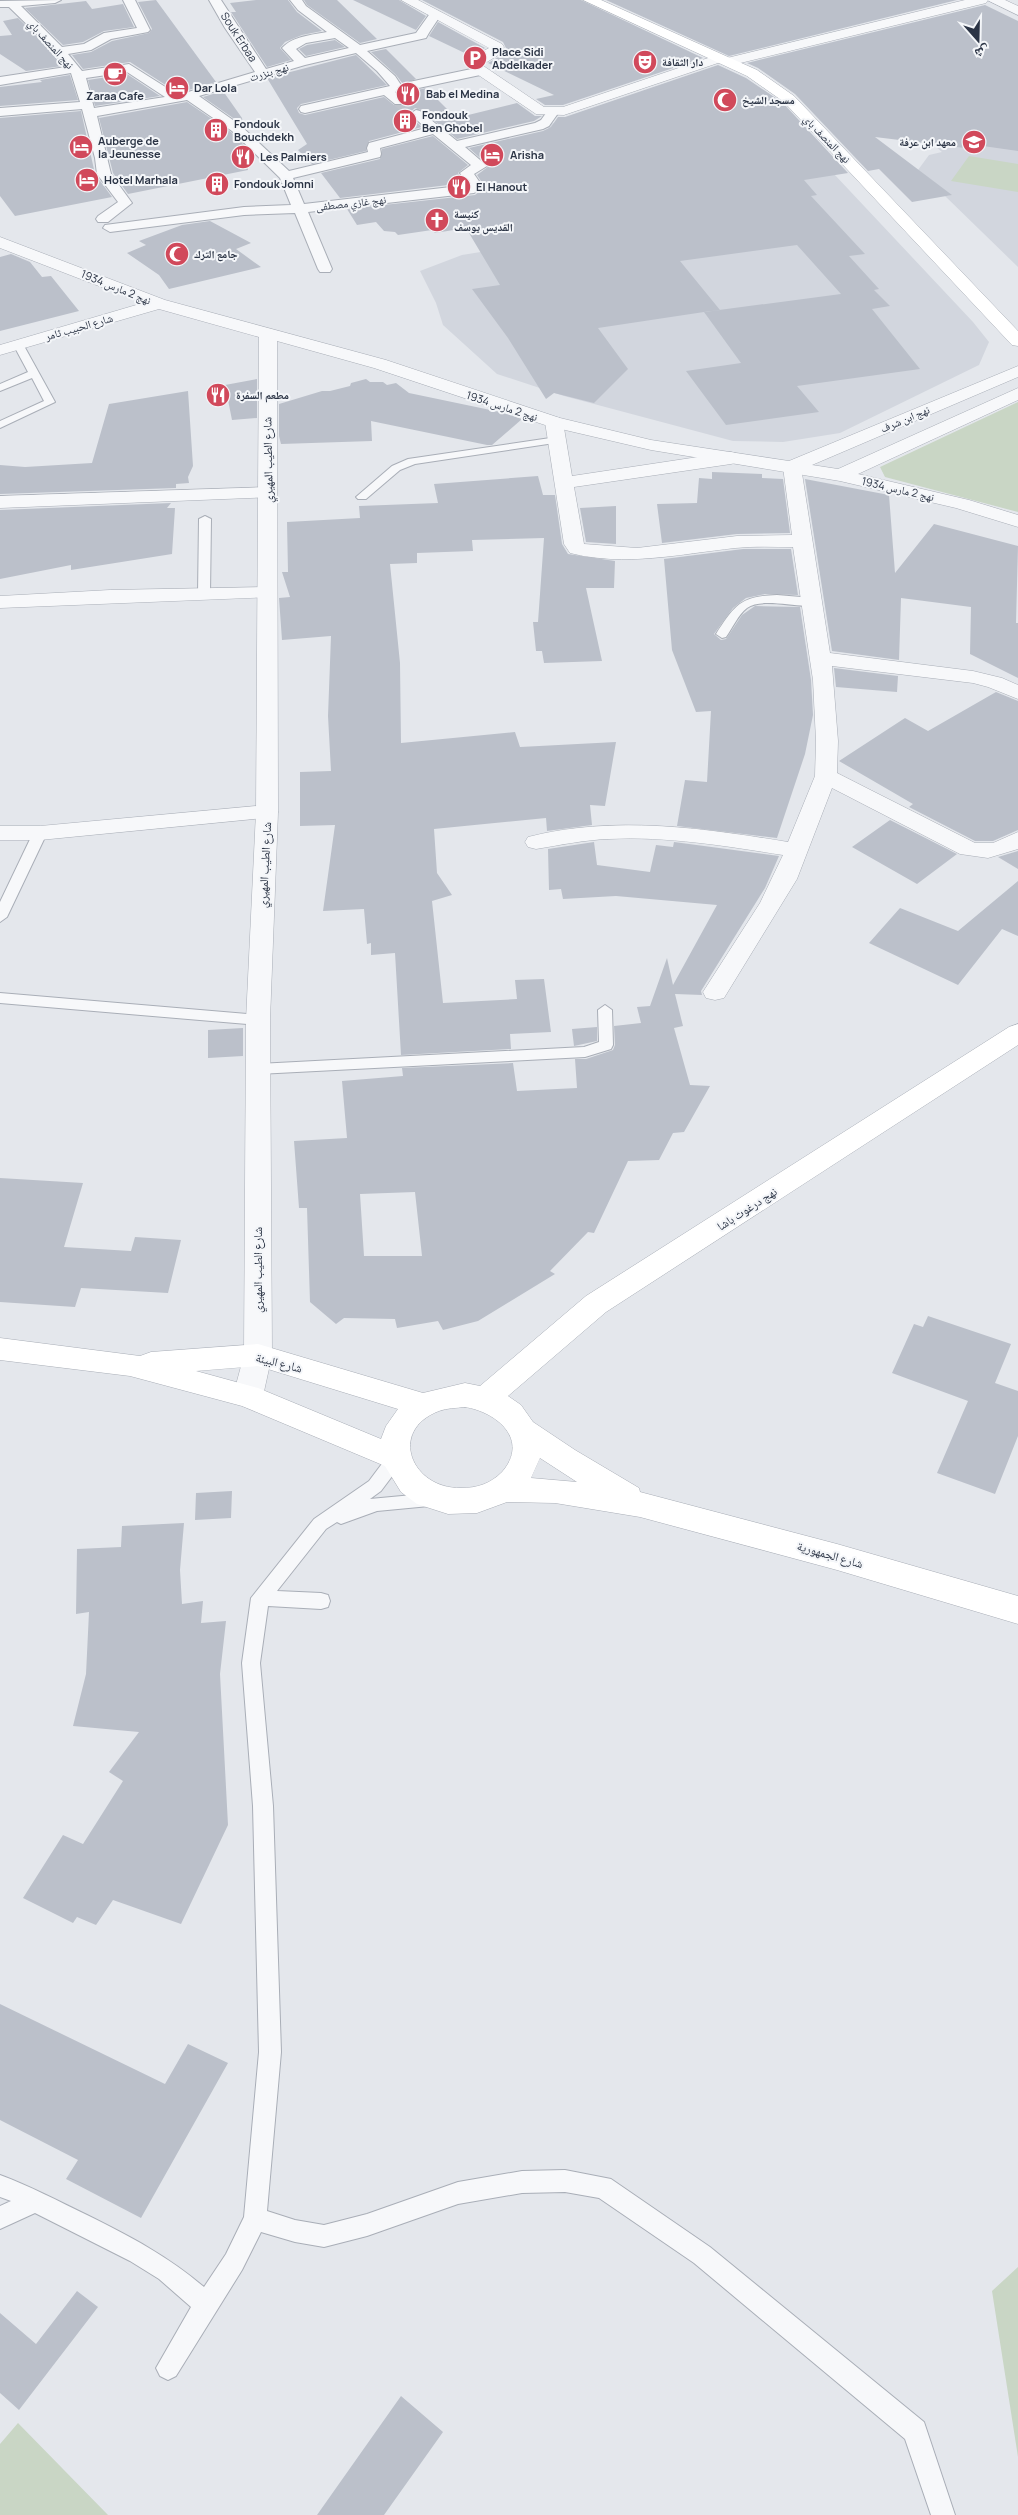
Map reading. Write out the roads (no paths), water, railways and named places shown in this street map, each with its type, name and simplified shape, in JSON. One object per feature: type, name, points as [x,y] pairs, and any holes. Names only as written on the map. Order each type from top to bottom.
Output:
[{"type":"main road","name":"نهج المنصف باي","points":[[590,0],[752,73],[789,99],[1018,341]]},
{"type":"main road","name":"نهج درغوث باشا","points":[[486,1398],[596,1304],[1018,1033]]},
{"type":"main road","name":"شارع البيئة","points":[[0,1349],[130,1365],[248,1396],[396,1458]]},
{"type":"main road","name":"شارع البيئة","points":[[130,1365],[258,1355],[424,1405]]},
{"type":"main road","points":[[465,1395],[486,1398],[502,1406],[515,1417],[524,1431],[528,1446],[525,1462],[517,1476],[505,1489],[484,1499],[461,1502],[438,1499],[423,1493],[410,1484],[401,1472],[396,1458],[395,1443],[400,1428],[410,1415],[424,1405],[444,1397],[465,1395]]},
{"type":"main road","name":"شارع الجمهورية","points":[[524,1431],[564,1459],[640,1504]]},
{"type":"main road","name":"شارع الجمهورية","points":[[505,1489],[554,1491],[640,1504],[827,1554],[1018,1610]]},
{"type":"street","points":[[6,4],[55,0]]},
{"type":"street","points":[[61,51],[87,47],[108,36],[144,30],[129,0]]},
{"type":"street","name":"Souk Erbaa","points":[[215,0],[231,28],[263,74]]},
{"type":"street","points":[[296,0],[302,8],[359,50],[385,73],[398,88],[400,101]]},
{"type":"street","points":[[408,0],[497,47],[495,51],[474,62],[481,71],[541,110],[553,112],[564,111],[724,60],[981,0]]},
{"type":"street","points":[[994,0],[1018,11]]},
{"type":"street","name":"نهج المنصف باي","points":[[6,4],[61,51],[76,72],[89,109],[102,158],[104,174],[125,203],[121,206]]},
{"type":"street","points":[[905,4],[923,13]]},
{"type":"street","name":"نهج بنزرت","points":[[0,112],[89,109],[182,97],[302,62],[422,35],[422,30],[429,26],[435,14]]},
{"type":"street","points":[[302,62],[288,48],[303,40],[336,34]]},
{"type":"street","points":[[87,47],[110,70]]},
{"type":"street","points":[[0,81],[76,72],[132,70],[236,128],[286,176],[325,269]]},
{"type":"street","points":[[305,109],[481,71]]},
{"type":"street","points":[[457,145],[539,126],[545,123],[553,112]]},
{"type":"street","name":"نهج غازي مصطفى","points":[[121,206],[106,223],[136,224],[474,189],[476,187],[467,174],[480,166],[457,145],[416,114]]},
{"type":"street","points":[[286,176],[375,154],[372,148],[374,146],[435,130]]},
{"type":"street","points":[[121,206],[136,224]]},
{"type":"street","name":"نهج 2 مارس 1934","points":[[0,242],[159,304],[380,364],[555,431],[840,475],[962,504],[1018,521]]},
{"type":"street","name":"شارع الحبيب ثامر","points":[[0,350],[159,304]]},
{"type":"street","name":"شارع الطيب المهيري","points":[[248,1396],[258,1355],[258,1020],[268,812],[266,593],[270,502],[268,493],[268,333]]},
{"type":"street","name":"نهج ابن شرف","points":[[792,467],[1018,371]]},
{"type":"street","name":"نهج ابن شرف","points":[[840,475],[1018,393]]},
{"type":"street","points":[[555,431],[574,544],[577,549],[595,553],[648,552],[740,541],[802,541]]},
{"type":"street","points":[[564,482],[731,458]]},
{"type":"street","points":[[715,992],[772,903],[826,776],[826,741],[820,658],[792,467]]},
{"type":"street","points":[[0,502],[268,493]]},
{"type":"street","points":[[0,602],[266,593]]},
{"type":"street","points":[[820,658],[974,677],[995,682],[1018,693]]},
{"type":"street","points":[[826,776],[968,849],[990,851],[1004,848],[1018,839]]},
{"type":"street","points":[[0,834],[40,833],[268,812]]},
{"type":"street","points":[[536,842],[592,834],[639,832],[717,839],[796,850]]},
{"type":"lane","points":[[0,425],[50,402],[18,344]]},
{"type":"lane","points":[[0,388],[35,373]]},
{"type":"lane","points":[[362,497],[396,468],[412,461],[555,431]]},
{"type":"lane","points":[[204,594],[205,519]]},
{"type":"lane","points":[[722,634],[743,604],[791,599],[813,602]]},
{"type":"lane","points":[[0,917],[40,833]]},
{"type":"lane","points":[[0,998],[258,1020]]},
{"type":"lane","points":[[258,1069],[586,1052],[606,1045],[606,1010]]},
{"type":"lane","points":[[168,2368],[206,2304],[234,2262],[255,2219],[270,2052],[270,1962],[263,1806],[251,1663],[260,1598],[320,1524],[375,1486],[396,1458]]},
{"type":"lane","points":[[320,1524],[377,1504],[438,1499]]},
{"type":"lane","points":[[260,1598],[321,1601]]},
{"type":"lane","points":[[255,2219],[295,2231],[324,2236],[367,2225],[467,2191],[540,2181],[565,2181],[603,2187],[702,2255],[915,2430],[943,2515]]},
{"type":"lane","points":[[0,2186],[138,2253],[167,2271],[206,2304]]},
{"type":"lane","points":[[0,2218],[34,2202]]},
{"type":"tunnel","points":[[399,101],[416,114]]},
{"type":"place","name":"Place Sidi Abdelkader","points":[[475,58]]},
{"type":"place","name":"دار الثقافة","points":[[645,62]]},
{"type":"place","name":"Zaraa Cafe","points":[[115,74]]},
{"type":"place","name":"Dar Lola","points":[[177,88]]},
{"type":"place","name":"Bab el Medina","points":[[408,94]]},
{"type":"place","name":"مسجد الشيخ","points":[[725,100]]},
{"type":"place","name":"Fondouk Ben Ghobel","points":[[405,121]]},
{"type":"place","name":"Fondouk Bouchdekh","points":[[216,130]]},
{"type":"place","name":"معهد ابن عرفة","points":[[974,142]]},
{"type":"place","name":"Auberge de la Jeunesse","points":[[81,147]]},
{"type":"place","name":"Arisha","points":[[492,155]]},
{"type":"place","name":"Les Palmiers","points":[[243,157]]},
{"type":"place","name":"Hotel Marhala","points":[[87,180]]},
{"type":"place","name":"Fondouk Jomni","points":[[217,184]]},
{"type":"place","name":"El Hanout","points":[[459,187]]},
{"type":"place","name":"كنيسة القديس يوسف","points":[[437,220]]},
{"type":"place","name":"جامع الترك","points":[[177,254]]},
{"type":"place","name":"مطعم السفرة","points":[[218,395]]}]
